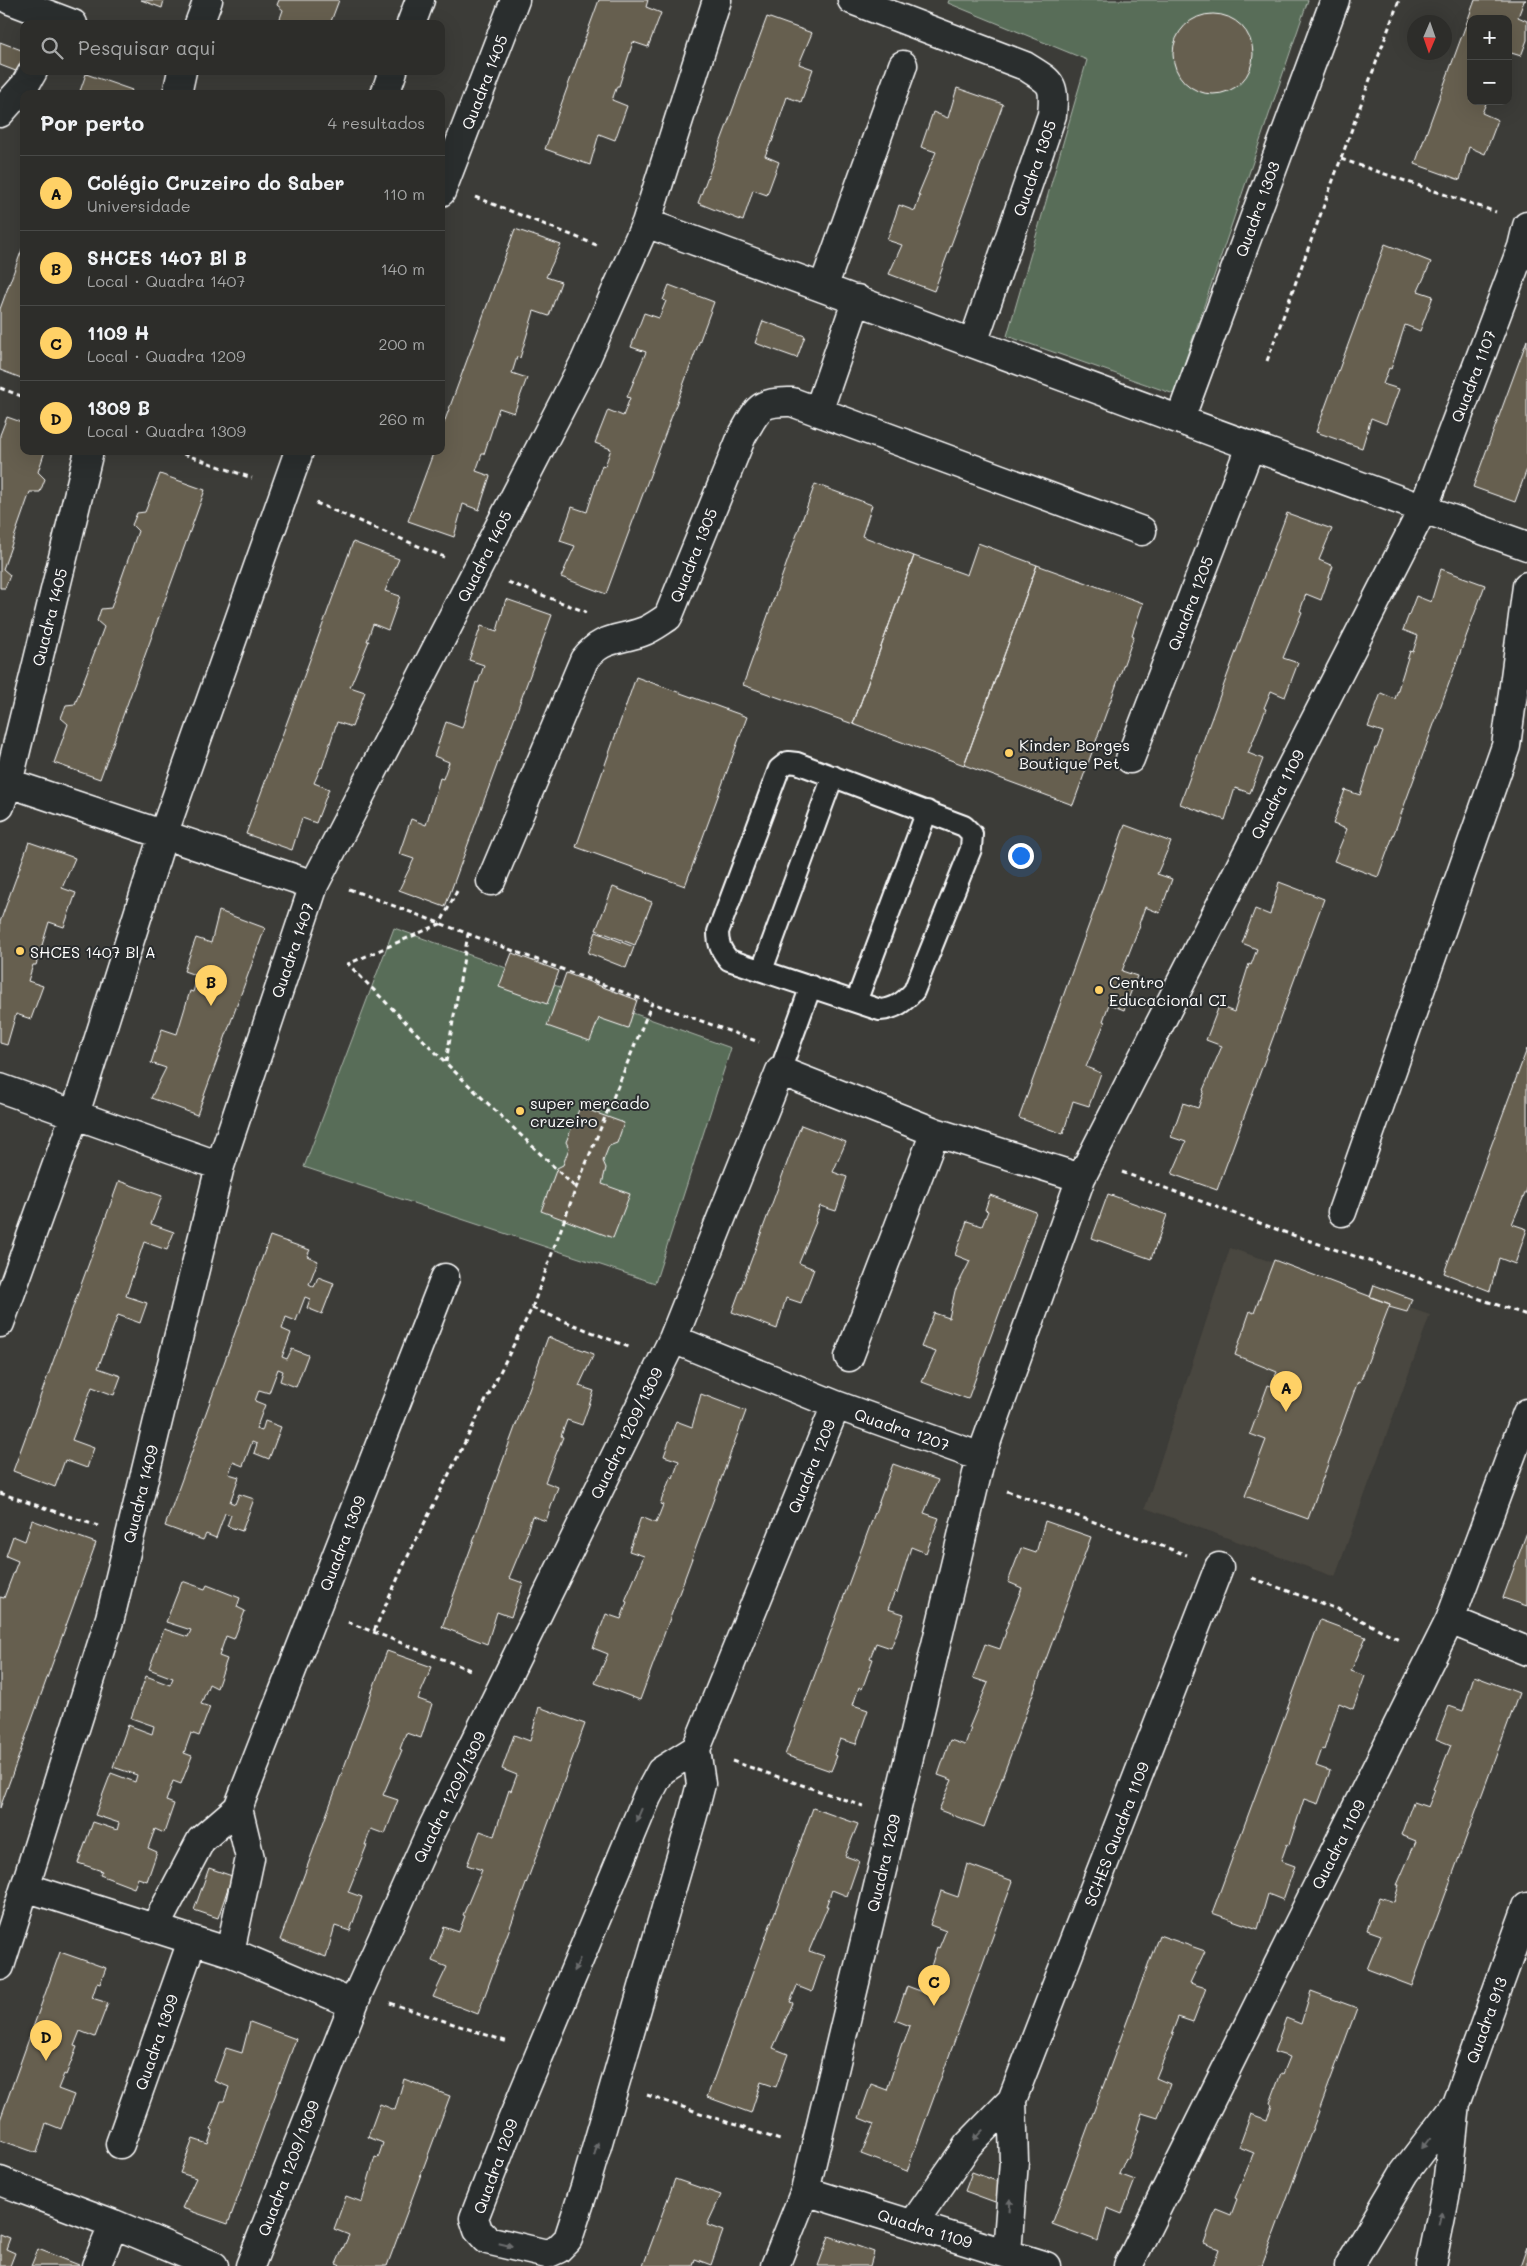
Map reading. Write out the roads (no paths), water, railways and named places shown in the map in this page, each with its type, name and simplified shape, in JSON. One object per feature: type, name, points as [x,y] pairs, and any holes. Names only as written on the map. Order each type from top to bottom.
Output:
[{"type":"street","points":[[10,0],[60,20]]},
{"type":"street","points":[[200,20],[208,0]]},
{"type":"street","points":[[412,20],[420,0]]},
{"type":"street","name":"Quadra 1405","points":[[445,184],[514,0]]},
{"type":"street","points":[[717,0],[646,223],[857,299],[1180,419],[1250,447],[1527,546]]},
{"type":"street","name":"Quadra 1303","points":[[1180,419],[1335,0]]},
{"type":"street","name":"Quadra 1305","points":[[866,2],[1025,66],[1048,80],[1054,91],[1052,115],[973,343]]},
{"type":"street","points":[[823,288],[903,65]]},
{"type":"street","points":[[0,114],[31,75]]},
{"type":"street","points":[[178,90],[181,75]]},
{"type":"street","points":[[386,90],[392,75]]},
{"type":"street","name":"Quadra 1405","points":[[316,881],[585,361],[646,223]]},
{"type":"street","name":"Quadra 1107","points":[[1423,509],[1525,241]]},
{"type":"street","points":[[818,412],[857,299]]},
{"type":"street","name":"Quadra 1305","points":[[491,881],[584,660],[599,645],[643,632],[668,617],[742,436],[757,409],[772,402],[792,402],[1142,531]]},
{"type":"street","name":"Quadra 1205","points":[[1130,759],[1250,447]]},
{"type":"street","name":"Quadra 1405","points":[[3,790],[88,455]]},
{"type":"street","points":[[0,1324],[75,1114],[163,835],[298,455]]},
{"type":"street","name":"Quadra 1109","points":[[1086,1169],[1423,509]]},
{"type":"street","points":[[1342,1212],[1506,746],[1527,586]]},
{"type":"street","points":[[1506,746],[1527,713]]},
{"type":"street","name":"Quadra 1407","points":[[3,790],[316,881],[220,1166]]},
{"type":"street","points":[[667,1350],[784,1062],[935,1132],[1086,1169],[981,1457]]},
{"type":"street","points":[[0,1088],[220,1166]]},
{"type":"street","points":[[849,1356],[935,1132]]},
{"type":"street","name":"Quadra 1409","points":[[0,1966],[110,1618],[220,1166]]},
{"type":"street","name":"Quadra 1309","points":[[155,1927],[202,1840],[238,1808],[446,1278]]},
{"type":"street","name":"Quadra 1207","points":[[667,1350],[836,1406],[981,1457]]},
{"type":"street","name":"Quadra 1209/1309","points":[[250,2266],[353,2004],[430,1833],[667,1350]]},
{"type":"street","name":"Quadra 1209","points":[[696,1749],[662,1771],[643,1806],[508,2130],[474,2218],[478,2230],[487,2240],[546,2254],[558,2249],[568,2239],[585,2187],[693,1815],[701,1784],[696,1749],[836,1406]]},
{"type":"street","name":"Quadra 1109","points":[[1128,2266],[1450,1620],[1527,1413]]},
{"type":"street","name":"Quadra 1209","points":[[775,2266],[805,2191],[981,1457]]},
{"type":"street","name":"SCHES Quadra 1109","points":[[1007,2254],[1014,2161],[1012,2100],[1219,1567]]},
{"type":"street","points":[[1450,1620],[1527,1651]]},
{"type":"street","points":[[230,1952],[250,1858],[238,1808]]},
{"type":"street","points":[[25,1887],[230,1952],[353,2004]]},
{"type":"street","name":"Quadra 913","points":[[1432,2266],[1446,2187],[1456,2104],[1527,1907]]},
{"type":"street","name":"Quadra 1309","points":[[120,2144],[192,1941]]},
{"type":"street","name":"SCHES Quadra 1109","points":[[913,2224],[968,2145],[1012,2100]]},
{"type":"street","name":"Quadra 913","points":[[1349,2266],[1404,2172],[1456,2104]]},
{"type":"street","points":[[0,2181],[114,2224],[214,2266]]},
{"type":"street","name":"Quadra 1109","points":[[805,2191],[1046,2266]]},
{"type":"street","points":[[96,2266],[114,2224]]},
{"type":"lane","points":[[788,762],[797,763],[833,776],[964,826],[972,834],[971,849],[914,991],[892,1009],[880,1010],[729,960],[718,943],[718,932],[779,768],[788,762]]},
{"type":"lane","points":[[762,970],[833,776]]},
{"type":"lane","points":[[856,1002],[927,811]]},
{"type":"lane","points":[[784,1062],[812,986]]},
{"type":"place","name":"Kinder Borges Boutique Pet","points":[[1009,753]]},
{"type":"place","name":"SHCES 1407 Bl A","points":[[20,951]]},
{"type":"place","name":"Centro Educacional CI","points":[[1099,990]]},
{"type":"place","name":"SHCES 1407 Bl B","points":[[211,1006]]},
{"type":"place","name":"super mercado cruzeiro","points":[[520,1111]]},
{"type":"place","name":"Colégio Cruzeiro do Saber","points":[[1286,1412]]},
{"type":"place","name":"1109 H","points":[[934,2006]]},
{"type":"place","name":"1309 B","points":[[46,2061]]}]
